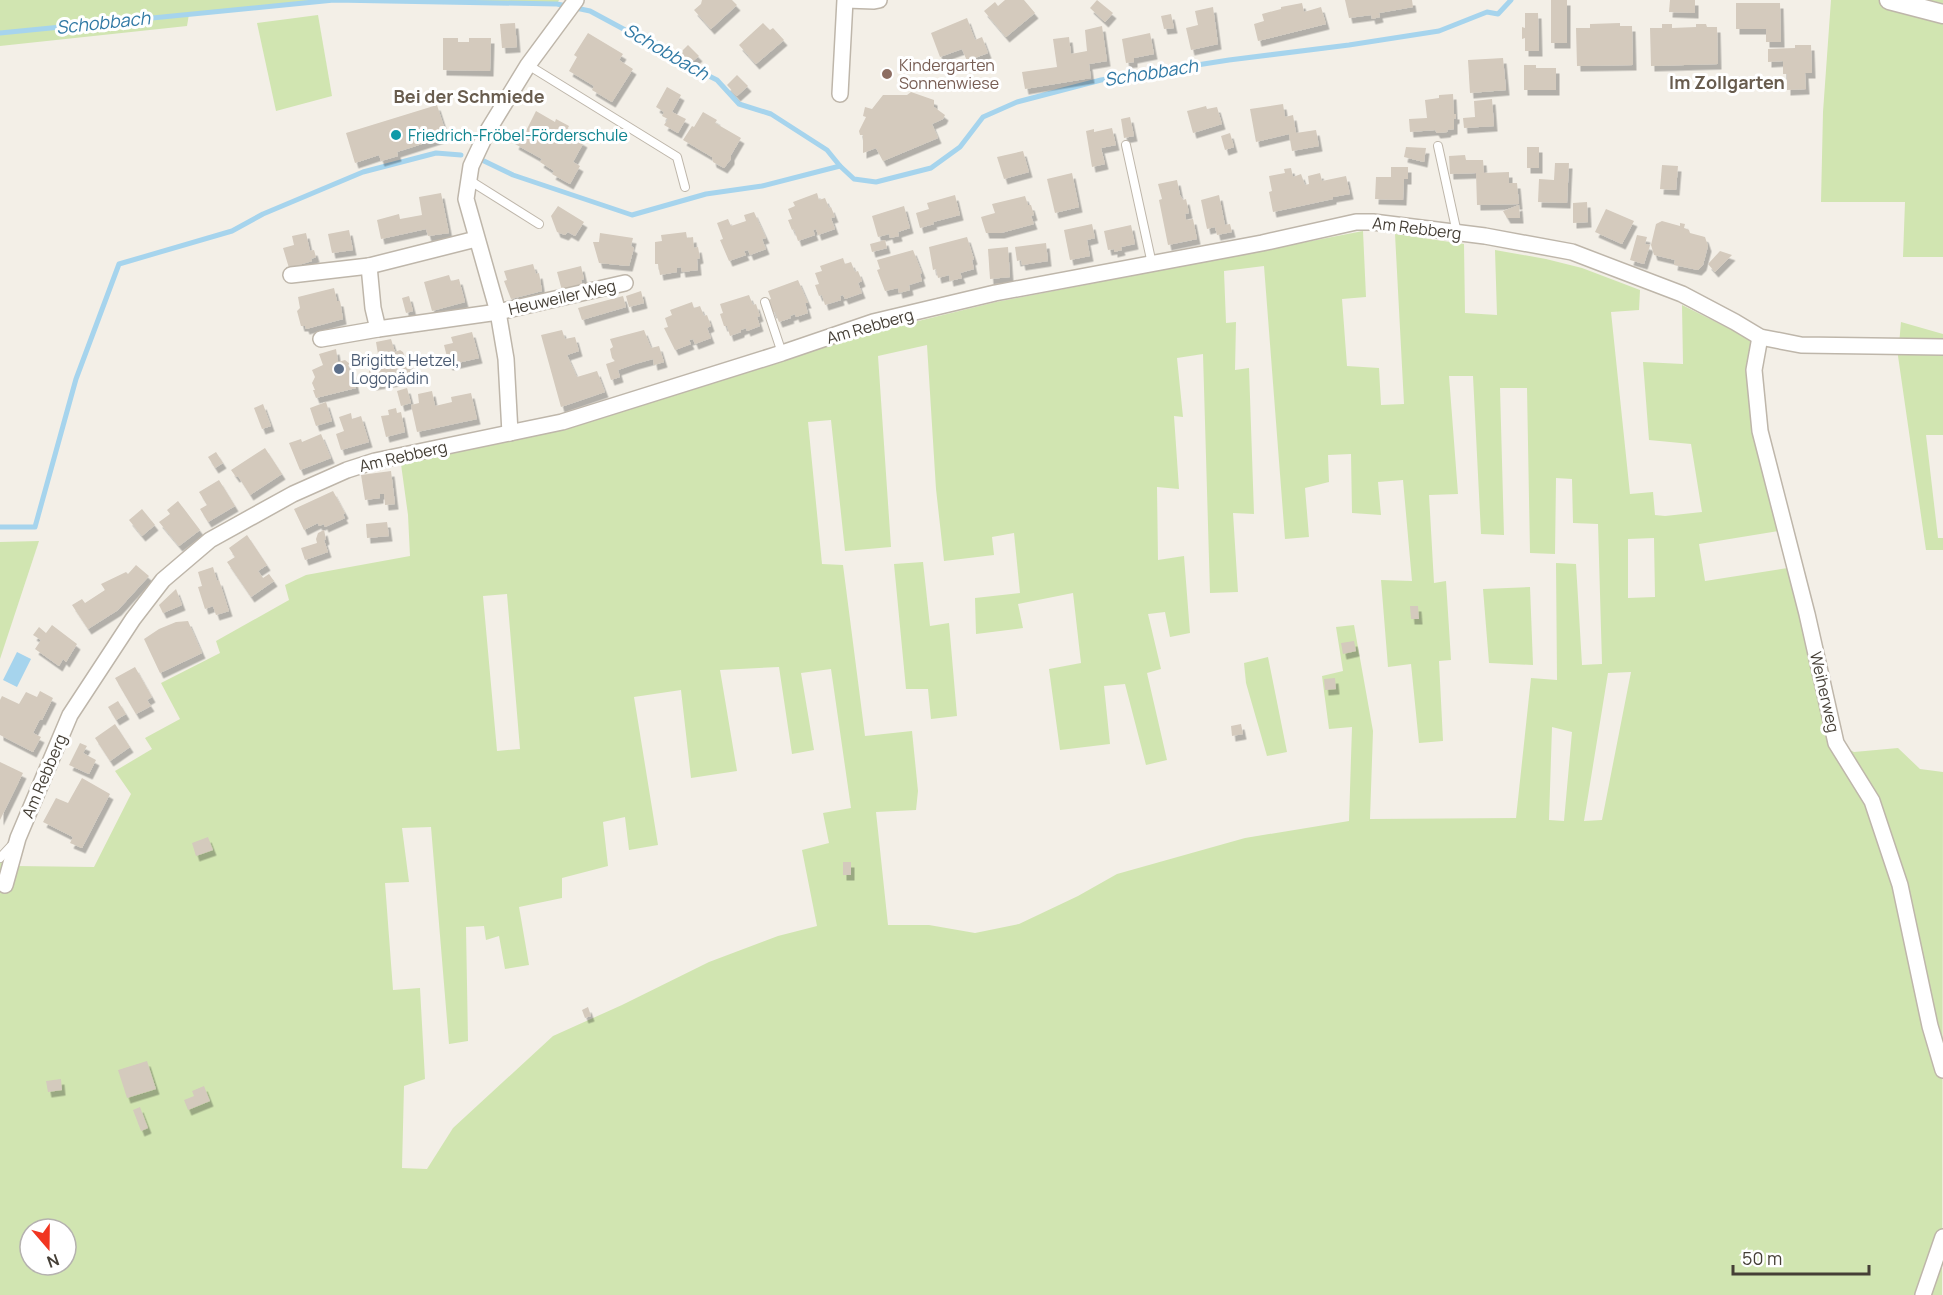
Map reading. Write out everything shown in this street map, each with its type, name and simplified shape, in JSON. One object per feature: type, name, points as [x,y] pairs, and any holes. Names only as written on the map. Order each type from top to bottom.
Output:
[{"type":"street","name":"Heuweiler Weg","points":[[510,433],[506,359],[498,312],[466,199],[471,166],[487,132],[528,64],[576,0]]},
{"type":"street","points":[[840,94],[845,0],[879,0]]},
{"type":"street","points":[[1889,0],[1943,14]]},
{"type":"street","name":"Am Rebberg","points":[[5,885],[18,838],[70,715],[133,619],[163,580],[210,540],[293,494],[347,470],[407,453],[562,422],[884,320],[995,293],[1262,243],[1356,222],[1373,222],[1485,236],[1572,252],[1682,294],[1760,337],[1801,345],[1943,347]]},
{"type":"street","points":[[291,275],[369,266],[476,239]]},
{"type":"street","points":[[369,266],[373,308],[378,329]]},
{"type":"street","name":"Heuweiler Weg","points":[[321,339],[498,312],[625,283]]},
{"type":"street","name":"Weiherweg","points":[[1760,337],[1754,370],[1760,431],[1807,614],[1836,743],[1872,801],[1896,874],[1930,1026],[1943,1070]]},
{"type":"street","points":[[1923,1295],[1943,1237]]},
{"type":"lane","points":[[528,64],[676,157],[685,187]]},
{"type":"lane","points":[[1126,145],[1152,264]]},
{"type":"lane","points":[[1438,146],[1457,233]]},
{"type":"lane","points":[[469,180],[539,224]]},
{"type":"lane","points":[[765,302],[782,353]]},
{"type":"lane","points":[[0,858],[18,838]]},
{"type":"green space","points":[[0,0],[334,0],[189,14],[187,26],[0,46]]},
{"type":"green space","points":[[334,0],[559,0],[557,4]]},
{"type":"green space","points":[[1831,0],[1943,0],[1943,257],[1903,257],[1905,202],[1821,202],[1823,112]]},
{"type":"green space","points":[[318,15],[332,96],[276,111],[257,23]]},
{"type":"green space","points":[[1363,231],[1366,297],[1342,299],[1347,366],[1379,368],[1381,405],[1404,404],[1395,234],[1464,244],[1465,313],[1497,315],[1495,250],[1582,268],[1640,290],[1639,310],[1611,312],[1630,494],[1653,492],[1655,515],[1665,516],[1702,512],[1691,444],[1649,440],[1643,362],[1683,364],[1682,305],[1734,331],[1735,322],[1760,337],[1754,370],[1785,530],[1699,544],[1705,581],[1794,567],[1836,743],[1854,752],[1898,748],[1920,769],[1943,772],[1942,1295],[0,1295],[0,858],[18,838],[16,866],[94,867],[131,794],[115,771],[152,749],[145,738],[180,719],[161,683],[220,653],[216,641],[289,600],[285,585],[306,575],[410,556],[408,515],[400,457],[564,423],[755,361],[996,302]],"holes":[[[1264,266],[1285,539],[1309,537],[1305,488],[1329,482],[1328,455],[1351,454],[1352,513],[1381,515],[1378,482],[1403,480],[1412,581],[1381,580],[1388,667],[1411,664],[1419,743],[1443,741],[1439,661],[1451,660],[1446,581],[1434,583],[1429,495],[1458,494],[1449,376],[1473,376],[1481,534],[1504,535],[1500,388],[1527,388],[1530,553],[1555,554],[1556,478],[1572,479],[1573,523],[1598,524],[1602,664],[1582,665],[1576,564],[1556,563],[1557,680],[1531,678],[1516,818],[1370,819],[1373,731],[1354,625],[1336,627],[1343,671],[1322,676],[1329,729],[1352,727],[1349,821],[1245,838],[1117,874],[1078,896],[1019,924],[975,933],[929,925],[888,925],[876,812],[916,810],[918,791],[912,731],[865,736],[843,565],[822,564],[808,422],[831,420],[845,551],[891,547],[878,356],[927,345],[936,489],[944,561],[994,555],[992,537],[1014,533],[1020,593],[975,598],[976,634],[1023,628],[1018,604],[1073,593],[1081,663],[1049,669],[1060,750],[1110,744],[1104,686],[1125,684],[1146,765],[1167,760],[1147,673],[1161,669],[1148,614],[1165,612],[1170,637],[1190,633],[1184,556],[1158,560],[1157,487],[1179,489],[1174,416],[1183,417],[1177,358],[1203,354],[1210,593],[1238,592],[1233,513],[1254,514],[1249,368],[1235,370],[1236,322],[1226,323],[1224,271]],[[1654,538],[1655,597],[1628,598],[1628,539]],[[507,594],[520,749],[497,751],[483,596]],[[779,667],[792,754],[814,750],[801,673],[831,669],[851,808],[823,813],[829,843],[802,850],[817,926],[778,936],[709,962],[553,1036],[453,1128],[427,1169],[402,1168],[404,1086],[425,1079],[420,988],[393,990],[385,883],[409,882],[402,828],[431,827],[449,1044],[468,1041],[466,927],[484,926],[486,940],[499,936],[505,969],[529,965],[519,907],[562,898],[562,878],[608,866],[603,822],[625,817],[629,850],[658,845],[634,697],[681,690],[691,778],[737,771],[720,670]],[[1631,672],[1602,820],[1584,821],[1608,673]],[[1552,727],[1572,732],[1564,821],[1549,820]]]},
{"type":"green space","points":[[1901,322],[1943,334],[1943,435],[1926,435],[1938,538],[1943,538],[1943,550],[1926,550],[1898,356]]},
{"type":"green space","points":[[39,541],[0,659],[0,542]]},
{"type":"green space","points":[[923,562],[930,626],[949,623],[957,716],[931,719],[928,689],[906,689],[894,564]]},
{"type":"green space","points":[[1530,587],[1533,665],[1489,663],[1483,589]]},
{"type":"green space","points":[[1268,657],[1287,752],[1267,756],[1246,683],[1244,663]]},
{"type":"water","points":[[17,652],[31,659],[17,687],[3,680]]},
{"type":"building","points":[[702,0],[732,0],[737,5],[711,29],[694,10]]},
{"type":"building","points":[[1005,0],[1024,0],[1035,13],[1006,37],[984,11],[995,2],[998,6]]},
{"type":"building","points":[[1097,0],[1113,13],[1105,22],[1090,8]]},
{"type":"building","points":[[1345,0],[1412,0],[1413,7],[1379,13],[1380,17],[1372,19],[1371,15],[1349,18]]},
{"type":"building","points":[[1551,0],[1567,0],[1567,43],[1551,43]]},
{"type":"building","points":[[1670,0],[1695,0],[1695,13],[1669,12]]},
{"type":"building","points":[[1302,3],[1304,12],[1321,7],[1326,24],[1258,41],[1254,24],[1264,21],[1262,14]]},
{"type":"building","points":[[1736,3],[1780,3],[1781,42],[1766,42],[1766,29],[1736,29]]},
{"type":"building","points":[[1213,7],[1218,44],[1191,50],[1186,28],[1198,25],[1195,11]]},
{"type":"building","points":[[1525,13],[1538,13],[1539,51],[1525,51],[1522,27],[1525,28]]},
{"type":"building","points":[[1171,14],[1174,28],[1164,29],[1161,16]]},
{"type":"building","points":[[967,18],[975,40],[982,37],[988,53],[967,61],[962,49],[940,57],[931,33]]},
{"type":"building","points":[[515,23],[517,47],[502,48],[500,24]]},
{"type":"building","points":[[763,23],[770,30],[773,28],[784,40],[756,64],[739,45]]},
{"type":"building","points":[[1620,23],[1620,26],[1632,26],[1633,65],[1577,66],[1576,28],[1590,28],[1590,24]]},
{"type":"building","points":[[1662,24],[1672,24],[1672,28],[1696,27],[1696,24],[1717,27],[1718,64],[1651,66],[1650,28],[1662,28]]},
{"type":"building","points":[[1102,26],[1107,61],[1089,64],[1091,78],[1025,89],[1022,72],[1057,67],[1053,39],[1069,37],[1071,54],[1087,51],[1085,30]]},
{"type":"building","points":[[588,33],[623,54],[619,60],[633,69],[612,102],[592,90],[594,86],[569,71],[577,57],[574,55]]},
{"type":"building","points":[[1150,33],[1154,54],[1134,58],[1134,62],[1126,63],[1122,39]]},
{"type":"building","points":[[443,38],[458,38],[458,42],[469,42],[469,38],[491,38],[490,71],[443,70]]},
{"type":"building","points":[[688,45],[699,56],[687,66],[677,56]]},
{"type":"building","points":[[1795,45],[1811,45],[1812,73],[1805,73],[1806,89],[1787,90],[1787,74],[1783,74],[1783,61],[1768,62],[1768,49],[1795,48]]},
{"type":"building","points":[[1503,58],[1506,90],[1470,93],[1468,60]]},
{"type":"building","points":[[1524,65],[1536,65],[1536,68],[1556,68],[1556,90],[1524,90]]},
{"type":"building","points":[[737,75],[748,86],[737,96],[727,85]]},
{"type":"building","points":[[667,87],[681,95],[672,112],[686,119],[678,133],[664,125],[668,119],[662,116],[664,112],[656,107]]},
{"type":"building","name":"Kindergarten Sonnenwiese","points":[[911,92],[934,100],[934,107],[945,115],[943,119],[932,124],[938,138],[883,161],[876,148],[863,153],[863,135],[860,135],[859,131],[866,117],[863,116],[865,107],[872,109],[883,95],[907,95]]},
{"type":"building","points":[[1453,94],[1454,114],[1456,114],[1454,129],[1437,133],[1435,130],[1410,132],[1409,119],[1427,118],[1425,100],[1439,98],[1439,95]]},
{"type":"building","points":[[1492,99],[1494,126],[1464,128],[1463,118],[1475,117],[1474,101]]},
{"type":"building","points":[[1283,104],[1285,117],[1293,115],[1296,133],[1316,130],[1319,146],[1292,151],[1289,134],[1256,142],[1250,109]]},
{"type":"building","name":"Friedrich-Fröbel-Förderschule","points":[[437,105],[447,136],[397,152],[398,156],[381,161],[379,155],[355,163],[346,133]]},
{"type":"building","points":[[1206,106],[1207,109],[1217,107],[1222,124],[1193,133],[1187,111]]},
{"type":"building","points":[[536,111],[555,122],[556,119],[569,126],[566,132],[584,142],[573,162],[580,166],[570,184],[552,174],[554,171],[540,162],[542,159],[515,144],[523,129],[526,131]]},
{"type":"building","points":[[703,112],[717,120],[715,123],[741,138],[724,168],[713,162],[712,157],[683,140]]},
{"type":"building","points":[[1130,117],[1134,136],[1124,138],[1121,119]]},
{"type":"building","points":[[1112,128],[1116,145],[1101,148],[1105,164],[1092,167],[1086,131],[1094,129],[1094,132]]},
{"type":"building","points":[[1230,133],[1234,147],[1225,150],[1221,136]]},
{"type":"building","points":[[1406,147],[1426,148],[1424,162],[1404,157]]},
{"type":"building","points":[[1527,147],[1539,147],[1539,168],[1527,168]]},
{"type":"building","points":[[1023,151],[1029,172],[1004,179],[997,157]]},
{"type":"building","points":[[1465,155],[1466,160],[1483,160],[1484,173],[1509,172],[1509,183],[1517,183],[1519,204],[1477,205],[1476,173],[1450,174],[1449,156]]},
{"type":"building","points":[[1555,163],[1569,163],[1567,203],[1538,202],[1539,179],[1554,180]]},
{"type":"building","points":[[1662,165],[1678,166],[1676,190],[1660,189]]},
{"type":"building","points":[[1391,167],[1408,167],[1408,179],[1404,179],[1403,200],[1375,199],[1376,177],[1391,177]]},
{"type":"building","points":[[1291,168],[1293,177],[1301,174],[1305,185],[1309,184],[1308,176],[1320,173],[1322,181],[1346,176],[1350,194],[1273,212],[1269,176],[1285,173],[1284,169]]},
{"type":"building","points":[[1072,173],[1079,207],[1055,213],[1047,179]]},
{"type":"building","points":[[1177,180],[1180,195],[1183,200],[1186,199],[1189,213],[1185,214],[1186,220],[1193,219],[1197,239],[1168,245],[1158,184]]},
{"type":"building","points":[[441,193],[449,233],[428,236],[426,229],[381,239],[377,220],[399,214],[400,219],[422,215],[419,197]]},
{"type":"building","points":[[817,193],[819,200],[825,198],[829,208],[831,207],[835,217],[831,218],[835,229],[818,235],[816,229],[813,230],[815,235],[798,241],[788,220],[792,219],[788,209],[795,206],[793,202]]},
{"type":"building","points":[[955,195],[960,215],[920,228],[916,213],[929,209],[927,203]]},
{"type":"building","points":[[1219,195],[1225,225],[1230,224],[1232,232],[1217,235],[1215,227],[1207,229],[1201,200]]},
{"type":"building","points":[[1025,196],[1028,205],[1031,205],[1034,224],[1001,233],[986,233],[981,217],[995,213],[992,204]]},
{"type":"building","points":[[1587,202],[1588,222],[1573,223],[1573,203]]},
{"type":"building","points":[[1519,205],[1520,218],[1507,218],[1503,211]]},
{"type":"building","points":[[558,206],[584,222],[575,236],[568,232],[565,235],[557,232],[551,216]]},
{"type":"building","points":[[904,206],[910,228],[898,232],[899,236],[890,238],[889,234],[878,237],[872,216]]},
{"type":"building","points":[[1606,209],[1634,221],[1622,244],[1595,232]]},
{"type":"building","points":[[754,212],[766,238],[762,239],[766,249],[750,255],[748,250],[744,251],[746,255],[729,261],[720,240],[723,239],[717,223],[728,219],[731,226],[746,221],[744,215]]},
{"type":"building","points":[[1662,221],[1680,226],[1680,223],[1685,224],[1684,228],[1690,233],[1705,237],[1708,246],[1703,265],[1698,270],[1674,265],[1675,260],[1654,255],[1651,245],[1656,224]]},
{"type":"building","points":[[1092,224],[1095,238],[1087,240],[1090,256],[1070,260],[1064,230]]},
{"type":"building","points":[[1131,225],[1135,244],[1121,247],[1122,250],[1114,252],[1114,249],[1108,250],[1104,231]]},
{"type":"building","points":[[349,230],[353,250],[332,253],[328,234]]},
{"type":"building","points":[[686,232],[687,238],[693,237],[694,248],[698,247],[700,258],[697,259],[698,270],[682,272],[681,267],[677,268],[677,272],[660,275],[658,264],[655,264],[655,242],[662,241],[661,235]]},
{"type":"building","points":[[306,233],[310,251],[314,250],[316,257],[311,259],[312,261],[289,268],[283,248],[294,245],[292,236]]},
{"type":"building","points":[[600,233],[633,238],[631,246],[634,248],[629,266],[599,263],[593,242],[599,242]]},
{"type":"building","points":[[1637,235],[1647,237],[1645,244],[1650,245],[1644,264],[1630,260]]},
{"type":"building","points":[[967,237],[974,259],[972,260],[974,269],[960,273],[962,278],[950,281],[949,275],[938,278],[936,269],[933,270],[929,247]]},
{"type":"building","points":[[885,240],[887,248],[872,252],[870,244]]},
{"type":"building","points":[[1046,243],[1048,261],[1022,265],[1021,260],[1017,261],[1015,247]]},
{"type":"building","points":[[1008,247],[1010,277],[990,279],[988,249]]},
{"type":"building","points":[[913,250],[922,273],[920,274],[922,281],[909,285],[910,290],[899,293],[898,288],[885,291],[877,270],[880,269],[877,260]]},
{"type":"building","points":[[1720,251],[1732,255],[1715,272],[1708,264]]},
{"type":"building","points":[[843,258],[845,264],[851,262],[855,272],[858,271],[862,281],[858,283],[862,293],[845,299],[843,295],[840,296],[841,300],[825,305],[815,285],[819,284],[815,273],[822,271],[820,266]]},
{"type":"building","points":[[533,264],[536,274],[539,273],[542,291],[511,299],[504,281],[507,280],[504,271]]},
{"type":"building","points":[[581,266],[584,279],[581,280],[583,288],[563,294],[557,272]]},
{"type":"building","points":[[449,275],[451,281],[459,279],[465,302],[432,311],[424,282]]},
{"type":"building","points":[[798,280],[808,303],[805,303],[808,313],[796,317],[795,314],[779,322],[768,300],[771,299],[768,291]]},
{"type":"building","points":[[334,288],[337,301],[340,301],[343,319],[306,329],[305,326],[301,326],[297,311],[300,308],[298,297]]},
{"type":"building","points":[[641,291],[644,303],[629,307],[626,296]]},
{"type":"building","points":[[749,295],[753,305],[756,304],[760,326],[747,331],[746,328],[730,336],[720,314],[723,313],[720,304]]},
{"type":"building","points":[[409,296],[413,311],[406,313],[402,298]]},
{"type":"building","points":[[623,296],[626,307],[582,320],[578,308]]},
{"type":"building","points":[[692,302],[694,308],[700,306],[704,316],[707,315],[711,326],[707,328],[711,338],[695,344],[693,339],[689,340],[691,344],[675,350],[664,328],[668,327],[665,318],[672,315],[670,310]]},
{"type":"building","points":[[562,330],[565,339],[575,337],[579,351],[567,355],[577,377],[597,371],[605,392],[561,407],[541,335]]},
{"type":"building","points":[[644,330],[651,348],[659,346],[664,362],[654,365],[653,359],[635,364],[618,370],[620,377],[611,380],[606,364],[615,361],[612,358],[610,349],[613,347],[610,339]]},
{"type":"building","points":[[472,332],[479,358],[449,365],[444,345],[453,343],[451,337]]},
{"type":"building","points":[[391,339],[395,352],[400,350],[406,360],[408,359],[413,378],[372,385],[369,371],[370,357],[378,354],[376,342]]},
{"type":"building","points":[[336,349],[338,362],[345,360],[350,364],[348,365],[350,371],[352,370],[356,388],[316,398],[312,383],[315,377],[312,370],[323,365],[319,354]]},
{"type":"building","points":[[407,388],[411,403],[401,406],[397,391]]},
{"type":"building","points":[[432,391],[435,406],[452,402],[451,397],[471,393],[477,419],[417,432],[411,405],[419,403],[418,394]]},
{"type":"building","points":[[326,402],[332,421],[316,426],[310,408]]},
{"type":"building","points":[[263,404],[271,426],[262,429],[254,408]]},
{"type":"building","points":[[396,408],[397,413],[401,412],[405,432],[386,437],[381,416],[389,415],[388,410]]},
{"type":"building","points":[[351,413],[352,419],[361,416],[369,442],[341,450],[336,434],[344,431],[339,417]]},
{"type":"building","points":[[321,434],[331,458],[300,470],[289,443],[301,439],[302,442]]},
{"type":"building","points":[[265,448],[282,474],[250,495],[238,476],[236,477],[231,470]]},
{"type":"building","points":[[216,452],[223,463],[215,468],[208,457]]},
{"type":"building","points":[[391,471],[395,504],[385,505],[384,494],[380,494],[380,498],[365,500],[361,475]]},
{"type":"building","points":[[219,480],[235,506],[208,522],[200,509],[207,505],[199,492]]},
{"type":"building","points":[[333,491],[345,513],[343,515],[345,518],[325,527],[324,524],[319,526],[318,523],[304,530],[294,509]]},
{"type":"building","points":[[178,501],[200,530],[179,546],[159,522],[170,514],[167,510]]},
{"type":"building","points":[[142,509],[155,525],[142,536],[129,520]]},
{"type":"building","points":[[387,522],[389,536],[367,538],[366,524]]},
{"type":"building","points":[[324,530],[328,552],[305,560],[301,548],[317,543],[318,533]]},
{"type":"building","points":[[247,535],[267,565],[258,571],[263,578],[269,574],[274,581],[251,597],[227,562],[235,557],[229,548]]},
{"type":"building","points":[[136,565],[149,576],[118,610],[88,629],[72,605],[82,599],[85,603],[105,590],[101,584],[126,572],[128,574]]},
{"type":"building","points":[[213,567],[229,611],[216,615],[213,606],[205,609],[198,587],[202,586],[198,572]]},
{"type":"building","points":[[176,589],[182,605],[163,613],[159,605]]},
{"type":"building","points":[[1410,606],[1418,606],[1419,619],[1411,619]]},
{"type":"building","points":[[188,621],[202,653],[160,673],[144,639],[176,622]]},
{"type":"building","points":[[52,625],[77,644],[66,662],[63,659],[59,666],[35,649],[41,640],[33,635],[39,627],[46,633]]},
{"type":"building","points":[[1354,641],[1356,651],[1343,654],[1341,643]]},
{"type":"building","points":[[135,667],[152,697],[147,700],[151,706],[136,714],[115,678]]},
{"type":"building","points":[[1335,678],[1336,689],[1325,690],[1324,679]]},
{"type":"building","points":[[40,691],[53,698],[33,733],[41,737],[33,752],[0,735],[0,700],[2,696],[19,704],[26,692],[37,697]]},
{"type":"building","points":[[118,701],[126,714],[116,720],[108,707]]},
{"type":"building","points":[[115,724],[130,747],[110,761],[95,738]]},
{"type":"building","points":[[1241,724],[1243,734],[1232,736],[1231,726]]},
{"type":"building","points":[[80,743],[87,746],[83,753],[96,760],[89,774],[69,765]]},
{"type":"building","points":[[0,762],[23,773],[0,820]]},
{"type":"building","points":[[82,778],[110,794],[82,848],[70,843],[73,837],[43,822],[56,798],[68,803]]},
{"type":"building","points":[[208,837],[213,850],[196,856],[192,843]]},
{"type":"building","points":[[843,862],[851,862],[851,875],[843,875]]},
{"type":"building","points":[[588,1007],[591,1016],[585,1018],[582,1010]]},
{"type":"building","points":[[147,1061],[156,1089],[127,1098],[118,1070]]},
{"type":"building","points":[[61,1079],[62,1090],[48,1092],[46,1081]]},
{"type":"building","points":[[204,1086],[210,1101],[188,1110],[184,1100],[194,1096],[192,1091]]},
{"type":"building","points":[[140,1107],[148,1128],[141,1131],[133,1110]]},
{"type":"waterway","name":"Schobbach","points":[[0,33],[334,0],[557,4],[590,11],[629,32],[659,44],[679,61],[717,80],[739,104],[771,114],[827,150],[854,179],[876,182],[931,168],[960,147],[983,117],[1017,102],[1101,80],[1439,31],[1487,12],[1498,14],[1511,0]]},
{"type":"waterway","points":[[0,527],[35,527],[76,379],[119,264],[232,231],[263,214],[363,172],[436,153],[461,155]]},
{"type":"waterway","points":[[484,161],[513,175],[632,215],[706,194],[762,186],[840,166]]},
{"type":"place","name":"Kindergarten Sonnenwiese","points":[[887,74]]},
{"type":"place","name":"Friedrich-Fröbel-Förderschule","points":[[396,135]]},
{"type":"place","name":"Brigitte Hetzel, Logopädin","points":[[339,369]]},
{"type":"district","name":"Im Zollgarten","points":[[1727,83]]},
{"type":"district","name":"Bei der Schmiede","points":[[469,97]]}]
